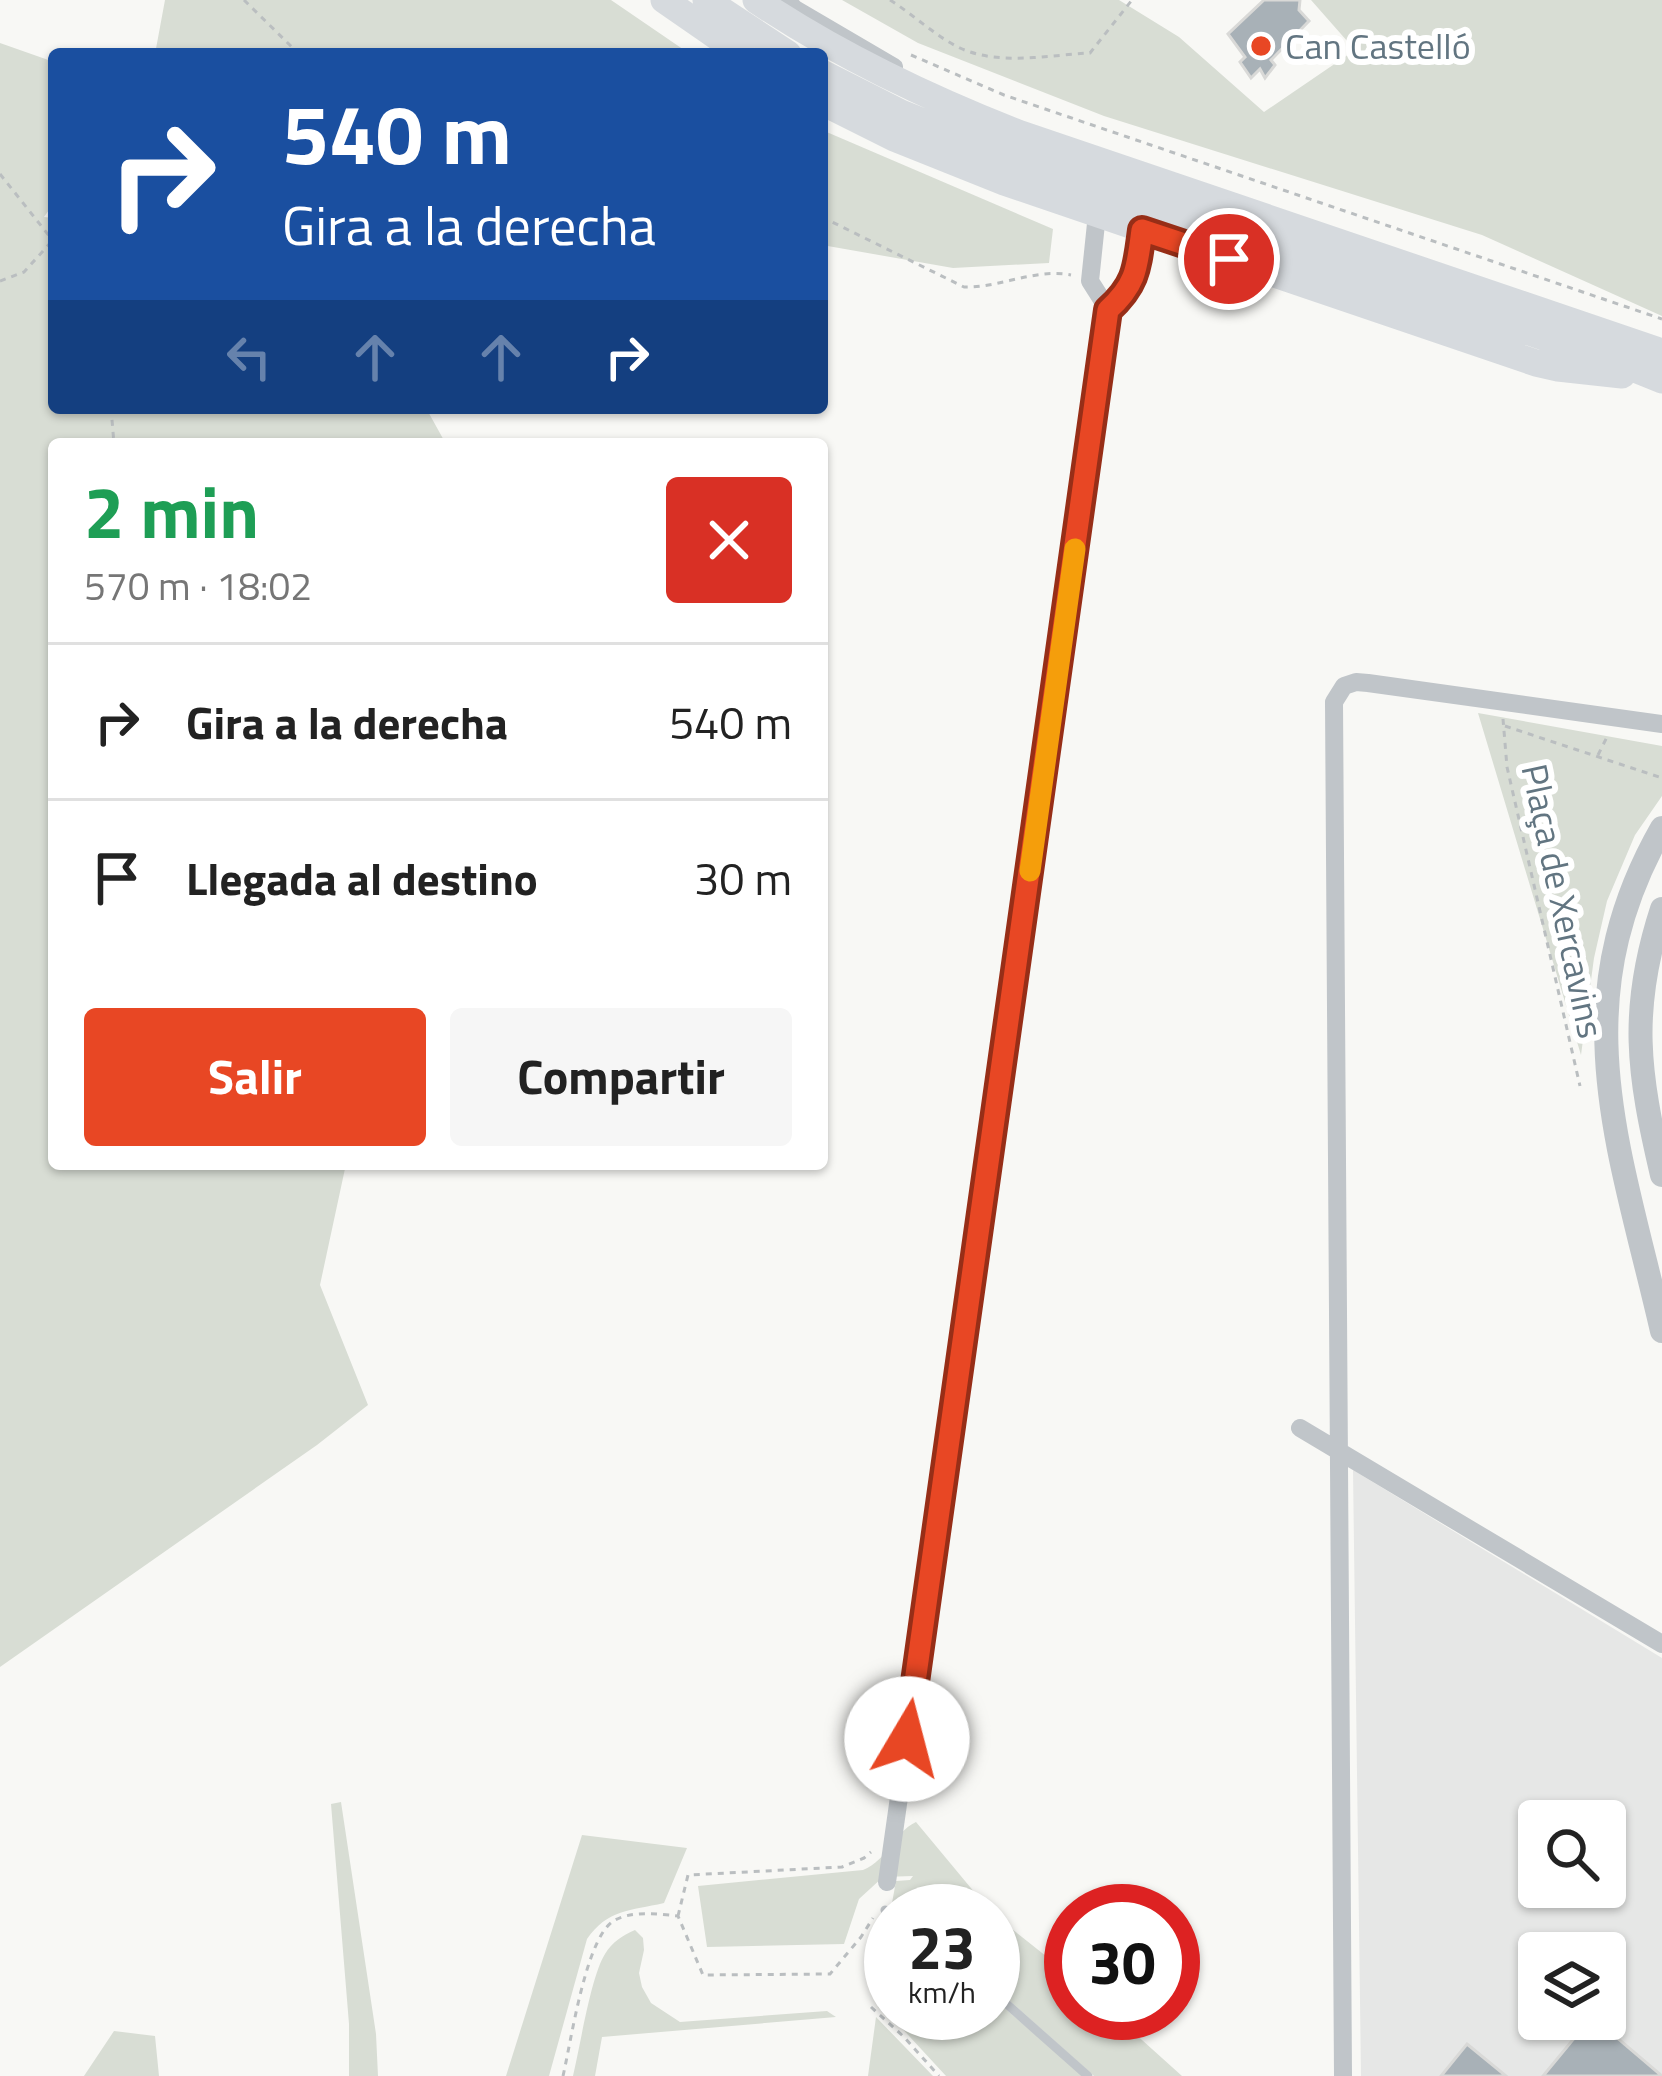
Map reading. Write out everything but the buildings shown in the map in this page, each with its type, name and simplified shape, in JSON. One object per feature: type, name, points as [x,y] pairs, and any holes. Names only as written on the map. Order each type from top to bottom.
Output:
[{"type":"main road","points":[[664,0],[733,48]]},
{"type":"main road","points":[[706,0],[779,48]]},
{"type":"main road","points":[[756,0],[918,92],[1018,133],[1660,370]]},
{"type":"main road","points":[[828,76],[901,113],[1000,153],[1660,370]]},
{"type":"main road","points":[[828,105],[944,159],[1536,363],[1585,372],[1660,370]]},
{"type":"street","points":[[786,0],[884,59],[918,92]]},
{"type":"street","points":[[887,1882],[1108,310],[1090,281],[1096,214]]},
{"type":"street","points":[[1108,310],[1133,282],[1142,230]]},
{"type":"street","points":[[1343,2076],[1337,694],[1349,684],[1368,683],[1662,724]]},
{"type":"street","points":[[1662,828],[1630,891],[1619,926],[1604,1037],[1613,1122],[1662,1331]]},
{"type":"street","points":[[1662,909],[1642,987],[1640,1023],[1641,1075],[1662,1175]]},
{"type":"street","points":[[1300,1428],[1662,1644]]},
{"type":"lane","points":[[1020,2016],[1088,2076]]},
{"type":"path","points":[[244,0],[293,48]]},
{"type":"path","points":[[890,0],[958,48],[1005,58],[1090,53],[1132,0]]},
{"type":"path","points":[[898,49],[1004,95],[1662,319]]},
{"type":"path","points":[[0,174],[48,235]]},
{"type":"path","points":[[828,220],[964,287],[1040,274],[1064,273],[1090,281]]},
{"type":"path","points":[[0,281],[24,272],[48,246]]},
{"type":"path","name":"Plaça de Xercavins","points":[[1504,711],[1507,767],[1580,1085]]},
{"type":"path","name":"Plaça de Xercavins","points":[[1504,726],[1662,778]]},
{"type":"path","name":"Plaça de Xercavins","points":[[1598,756],[1612,727]]},
{"type":"path","points":[[864,1934],[830,1974],[703,1975],[678,1916],[688,1875],[842,1867],[864,1858],[894,1831]]},
{"type":"path","points":[[563,2076],[592,1952],[608,1926],[615,1920],[651,1913],[678,1916]]},
{"type":"path","points":[[907,2040],[939,2076]]},
{"type":"shaded area","points":[[165,0],[611,0],[681,48],[156,48]]},
{"type":"shaded area","points":[[842,0],[1119,0],[1179,37],[1264,112],[1355,50],[1311,0],[1662,0],[1662,316],[1482,235],[1104,116],[918,43]]},
{"type":"shaded area","points":[[0,43],[48,60],[48,211],[44,217],[48,217],[48,414],[429,414],[443,438],[48,438],[48,1170],[345,1170],[320,1285],[368,1405],[0,1667]]},
{"type":"shaded area","points":[[828,133],[1053,229],[1049,263],[953,268],[828,246]]},
{"type":"shaded area","points":[[1478,713],[1662,746],[1662,796],[1635,835],[1607,901],[1581,1055]]},
{"type":"shaded area","points":[[1353,1470],[1662,1658],[1662,2076],[1361,2076]]},
{"type":"shaded area","points":[[341,1802],[376,2034],[378,2076],[349,2076],[331,1804]]},
{"type":"shaded area","points":[[916,1822],[968,1884],[895,1884],[913,1876],[883,1877],[875,1884],[864,1884],[844,1944],[707,1947],[698,1886],[863,1870],[879,1860]]},
{"type":"shaded area","points":[[582,1835],[687,1848],[664,1903],[612,1917],[587,1939],[549,2076],[506,2076]]},
{"type":"shaded area","points":[[635,1930],[643,1938],[642,1987],[651,2003],[680,2022],[827,2011],[836,2017],[602,2037],[595,2076],[573,2076],[600,1964],[614,1942]]},
{"type":"shaded area","points":[[1020,1935],[1044,1955],[1044,2031],[1020,2010]]},
{"type":"shaded area","points":[[1020,2021],[1083,2076],[946,2076],[913,2040],[1020,2040]]},
{"type":"shaded area","points":[[114,2031],[155,2036],[159,2076],[84,2076]]},
{"type":"shaded area","points":[[873,2040],[898,2040],[933,2076],[868,2076]]},
{"type":"shaded area","points":[[1054,2040],[1142,2040],[1182,2076],[1094,2076]]},
{"type":"slow traffic","points":[[1030,871],[1075,549]]},
{"type":"place","name":"Can Castelló","points":[[1261,46]]},
{"type":"route","points":[[907,1739],[1108,310],[1133,282],[1142,230],[1229,259]]}]
